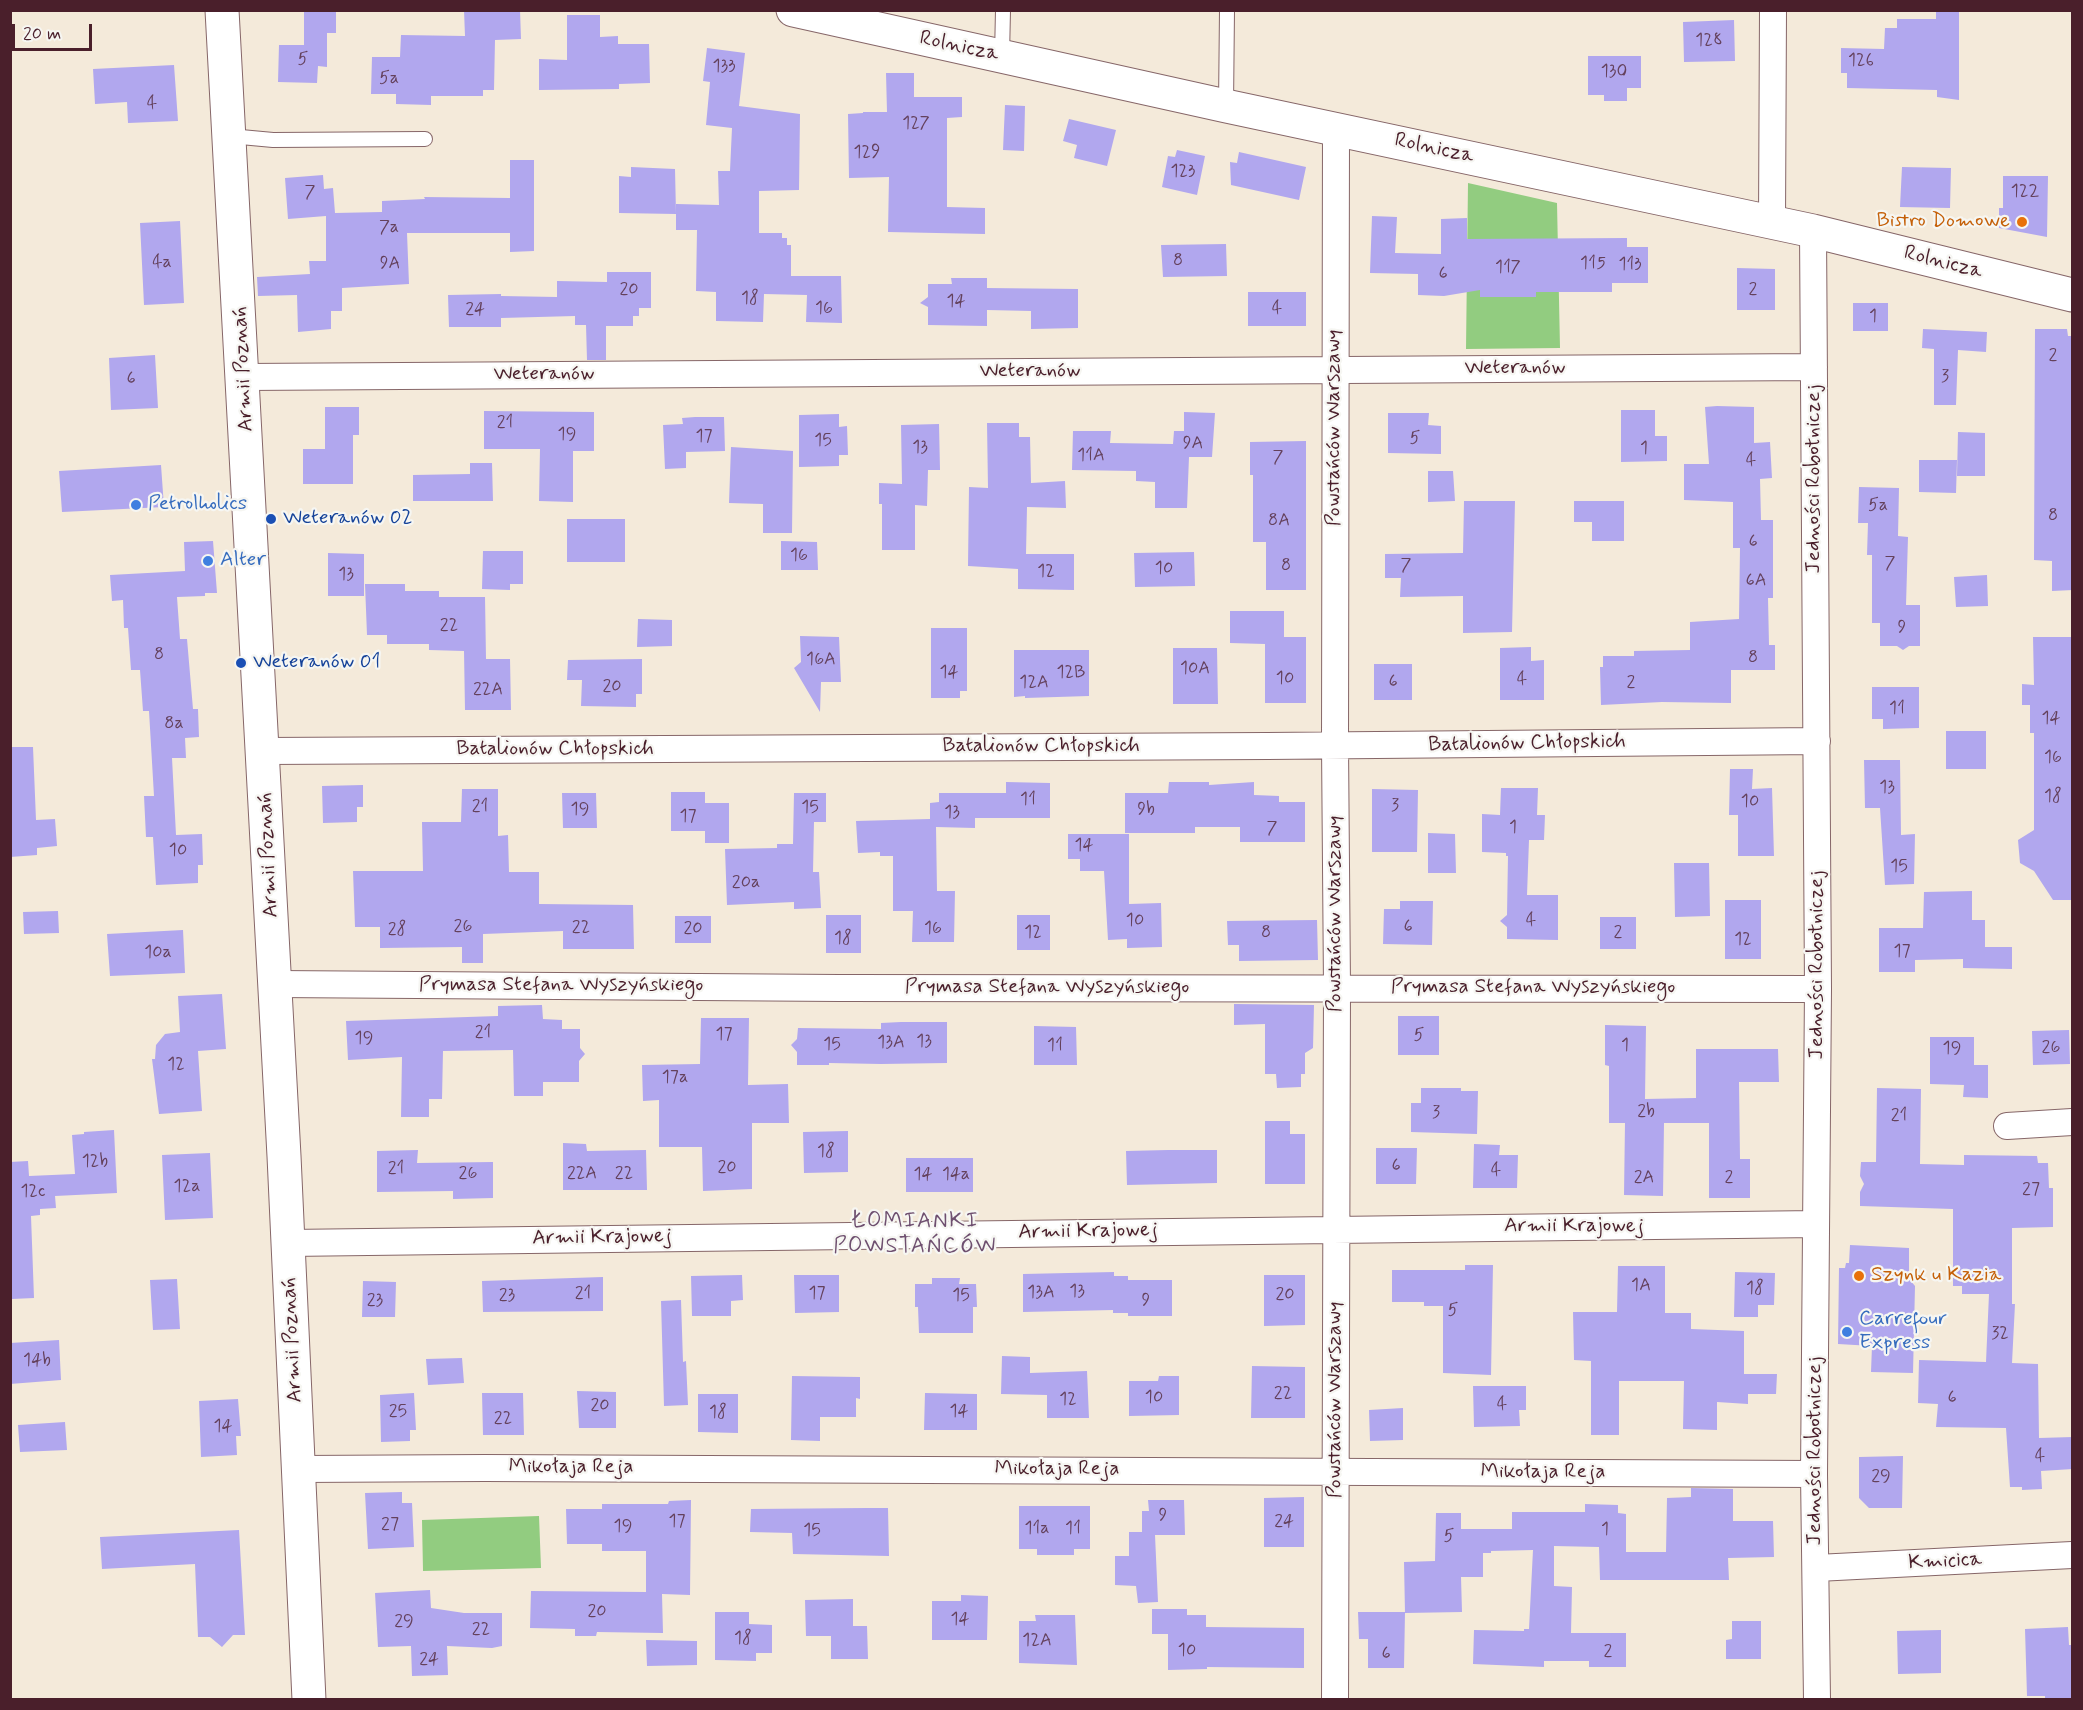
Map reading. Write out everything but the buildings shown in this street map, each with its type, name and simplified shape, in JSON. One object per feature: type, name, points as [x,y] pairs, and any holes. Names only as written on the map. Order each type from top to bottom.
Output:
[{"type":"street","name":"Armii Poznań","points":[[222,10],[245,377],[300,1469],[309,1700]]},
{"type":"street","name":"Rolnicza","points":[[793,10],[838,15],[1002,56],[1226,106],[1813,231],[2073,295]]},
{"type":"street","points":[[1772,222],[1773,10]]},
{"type":"street","name":"Powstańców Warszawy","points":[[1335,1700],[1336,128]]},
{"type":"street","name":"Jedności Robotniczej","points":[[1813,231],[1818,989],[1814,1474],[1816,1700]]},
{"type":"street","name":"Weteranów","points":[[245,377],[1814,367]]},
{"type":"street","name":"Batalionów Chłopskich","points":[[264,751],[1335,746],[1817,741]]},
{"type":"street","name":"Prymasa Stefana Wyszyńskiego","points":[[276,984],[828,988],[1818,989]]},
{"type":"street","points":[[2007,1126],[2073,1122]]},
{"type":"street","name":"Armii Krajowej","points":[[288,1243],[1816,1224]]},
{"type":"street","name":"Mikołaja Reja","points":[[300,1469],[1814,1474]]},
{"type":"street","name":"Kmicica","points":[[1816,1568],[2073,1555]]},
{"type":"lane","points":[[1002,56],[1003,10]]},
{"type":"lane","points":[[1226,106],[1227,10]]},
{"type":"lane","points":[[230,136],[273,140],[425,138]]},
{"type":"green space","points":[[1468,183],[1557,203],[1560,348],[1466,349]]},
{"type":"green space","points":[[539,1516],[541,1568],[423,1571],[422,1520]]},
{"type":"place","name":"Bistro Domowe","points":[[2022,222]]},
{"type":"place","name":"Petrolholics","points":[[136,505]]},
{"type":"place","name":"Weteranów 02","points":[[271,519]]},
{"type":"place","name":"Alter","points":[[208,561]]},
{"type":"place","name":"Weteranów 01","points":[[241,663]]},
{"type":"place","name":"Szynk u Kazia","points":[[1859,1276]]},
{"type":"place","name":"Carrefour Express","points":[[1847,1332]]},
{"type":"district","name":"ŁOMIANKI POWSTAŃCÓW","points":[[915,1234]]}]
